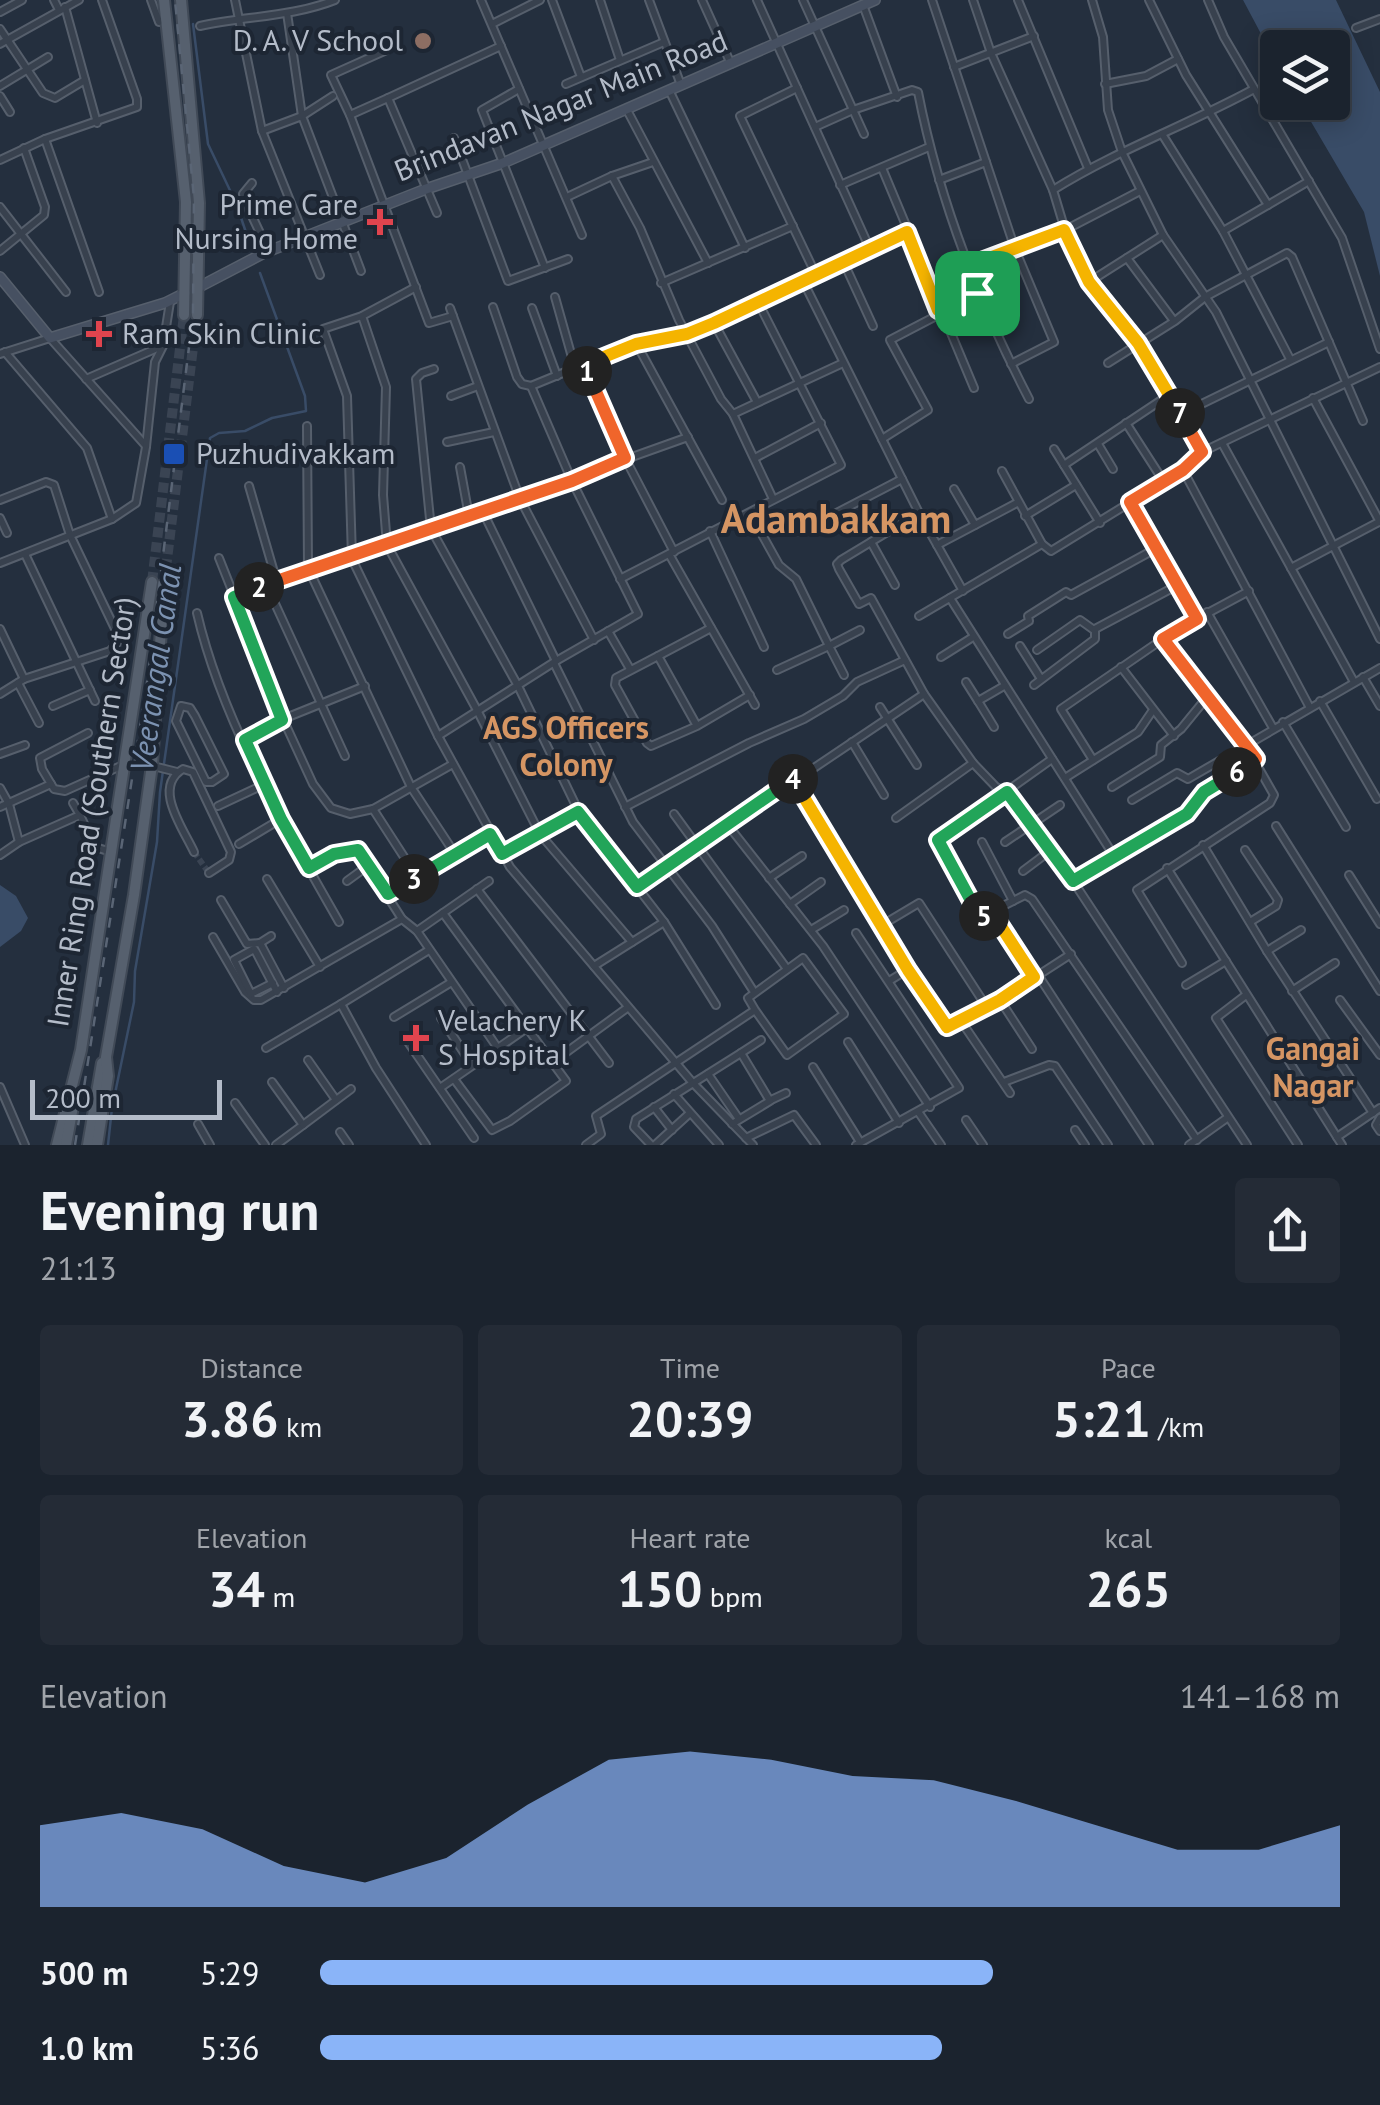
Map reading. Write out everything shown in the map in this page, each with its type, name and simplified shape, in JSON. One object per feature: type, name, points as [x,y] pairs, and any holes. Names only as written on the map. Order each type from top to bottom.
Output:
[{"type":"main road","points":[[164,0],[186,202],[184,314]]},
{"type":"main road","points":[[180,0],[199,202],[198,315]]},
{"type":"main road","points":[[186,202],[199,202]]},
{"type":"main road","name":"Inner Ring Road (Southern Sector)","points":[[66,1145],[145,618],[158,583],[158,769],[88,1145]]},
{"type":"main road","points":[[145,618],[160,619]]},
{"type":"main road","name":"Inner Ring Road (Southern Sector)","points":[[81,1054],[104,1061]]},
{"type":"main road","name":"Inner Ring Road (Southern Sector)","points":[[58,1145],[81,1054]]},
{"type":"main road","name":"Inner Ring Road (Southern Sector)","points":[[96,1145],[108,1076],[104,1061]]},
{"type":"street","points":[[0,12],[22,0]]},
{"type":"street","points":[[54,0],[62,8],[97,122]]},
{"type":"street","points":[[4,42],[79,0]]},
{"type":"street","points":[[0,160],[138,105],[102,0]]},
{"type":"street","points":[[151,0],[159,22]]},
{"type":"street","points":[[236,0],[262,131],[320,275]]},
{"type":"street","points":[[200,26],[287,13],[335,0]]},
{"type":"street","points":[[481,0],[582,234]]},
{"type":"street","points":[[492,24],[540,0]]},
{"type":"street","points":[[552,0],[581,77]]},
{"type":"street","points":[[600,0],[620,60]]},
{"type":"street","points":[[649,0],[681,86]]},
{"type":"street","points":[[702,0],[732,64]]},
{"type":"street","points":[[757,0],[870,249]]},
{"type":"street","points":[[803,0],[864,134]]},
{"type":"street","name":"Brindavan Nagar Main Road","points":[[199,287],[304,237],[503,163],[670,92],[814,26],[847,5],[875,0]]},
{"type":"street","points":[[932,0],[1015,248],[1054,342],[1011,364]]},
{"type":"street","points":[[973,0],[991,53],[1053,190],[1064,230],[1089,282],[1138,343],[1202,452]]},
{"type":"street","points":[[1018,0],[1088,168]]},
{"type":"street","points":[[1092,0],[1102,38],[1108,110],[1122,152],[1163,235],[1205,297],[1250,380],[1380,639]]},
{"type":"street","points":[[1149,0],[1210,114],[1268,204]]},
{"type":"street","points":[[1208,0],[1224,38],[1342,238],[1380,348]]},
{"type":"street","points":[[864,5],[897,96]]},
{"type":"street","points":[[287,13],[302,116],[361,271]]},
{"type":"street","points":[[1356,28],[1380,19]]},
{"type":"street","points":[[0,29],[4,42],[43,94],[55,98],[86,80]]},
{"type":"street","points":[[954,66],[1034,36]]},
{"type":"street","points":[[566,84],[664,42]]},
{"type":"street","points":[[350,115],[502,46]]},
{"type":"street","points":[[389,50],[331,76],[350,115],[429,323],[452,312],[520,499],[594,640]]},
{"type":"street","points":[[0,86],[48,57]]},
{"type":"street","points":[[1105,84],[1146,76],[1178,59]]},
{"type":"street","points":[[519,88],[482,108],[544,268]]},
{"type":"street","points":[[797,88],[740,116],[817,277]]},
{"type":"street","points":[[1053,190],[1088,168],[1210,114],[1254,89]]},
{"type":"street","points":[[815,126],[912,90],[918,92],[929,147],[977,293],[1029,399]]},
{"type":"street","points":[[670,92],[745,248]]},
{"type":"street","points":[[0,96],[10,112]]},
{"type":"street","points":[[262,131],[302,116],[333,96]]},
{"type":"street","points":[[388,98],[436,213]]},
{"type":"street","points":[[628,110],[708,263]]},
{"type":"street","points":[[1162,134],[1248,275],[1290,359]]},
{"type":"street","points":[[454,138],[508,281],[568,259]]},
{"type":"street","points":[[45,139],[99,292]]},
{"type":"street","points":[[840,185],[929,147]]},
{"type":"street","points":[[0,251],[41,219],[45,207],[24,148]]},
{"type":"street","points":[[568,197],[654,162]]},
{"type":"street","points":[[940,180],[986,162]]},
{"type":"street","points":[[882,168],[974,388]]},
{"type":"street","points":[[612,176],[772,499]]},
{"type":"street","points":[[1222,231],[1309,181]]},
{"type":"street","points":[[252,183],[244,190],[244,200],[266,253]]},
{"type":"street","points":[[968,266],[1064,230],[1140,191]]},
{"type":"street","points":[[0,207],[66,292]]},
{"type":"street","points":[[662,283],[792,226]]},
{"type":"street","points":[[493,306],[517,377],[522,384],[531,386],[636,344],[687,334],[714,323],[907,232]]},
{"type":"street","points":[[1089,282],[1163,235]]},
{"type":"street","points":[[1108,363],[1205,297],[1287,253],[1364,421]]},
{"type":"street","points":[[1127,258],[1174,321]]},
{"type":"street","points":[[844,263],[872,326]]},
{"type":"street","points":[[0,277],[146,447]]},
{"type":"street","points":[[804,283],[919,514],[963,591]]},
{"type":"street","points":[[416,287],[362,316],[323,329],[347,396],[351,557],[438,736],[502,854],[674,1062],[736,1121]]},
{"type":"street","points":[[112,519],[87,448],[2,353],[170,302],[185,293]]},
{"type":"street","points":[[882,440],[928,410],[890,340],[977,293]]},
{"type":"street","points":[[555,297],[575,368]]},
{"type":"street","points":[[0,563],[112,519],[136,503],[155,362],[163,346],[170,302]]},
{"type":"street","points":[[620,579],[841,465],[759,304]]},
{"type":"street","points":[[532,308],[557,376]]},
{"type":"street","points":[[362,316],[386,387],[382,495],[387,545],[540,834],[632,942]]},
{"type":"street","points":[[714,323],[757,402]]},
{"type":"street","points":[[1181,414],[1329,342]]},
{"type":"street","points":[[636,344],[722,500]]},
{"type":"street","points":[[86,378],[163,346]]},
{"type":"street","points":[[733,414],[844,363]]},
{"type":"street","points":[[584,365],[671,553],[756,705]]},
{"type":"street","points":[[1002,471],[1024,516],[1051,552],[1183,470],[1202,452],[1380,367]]},
{"type":"street","points":[[434,369],[422,372],[416,379],[431,529],[518,686],[578,812],[664,922],[716,1005]]},
{"type":"street","points":[[450,396],[478,386]]},
{"type":"street","points":[[438,736],[638,614],[572,481],[531,386]]},
{"type":"street","points":[[1064,465],[1169,394]]},
{"type":"street","points":[[1291,568],[1380,522],[1313,398]]},
{"type":"street","points":[[755,458],[821,424]]},
{"type":"street","points":[[1126,424],[1164,482]]},
{"type":"street","points":[[307,426],[308,568],[411,787],[454,854]]},
{"type":"street","points":[[447,442],[494,432]]},
{"type":"street","points":[[234,597],[276,579],[483,512],[688,437]]},
{"type":"street","points":[[1222,443],[1354,682]]},
{"type":"street","points":[[1098,444],[1113,469]]},
{"type":"street","points":[[1054,449],[1100,523]]},
{"type":"street","points":[[460,467],[469,516]]},
{"type":"street","points":[[1183,470],[1310,706]]},
{"type":"street","points":[[800,532],[902,479]]},
{"type":"street","points":[[0,500],[51,482],[70,536],[118,634],[110,651],[21,681],[0,694]]},
{"type":"street","points":[[1024,516],[1076,485]]},
{"type":"street","points":[[249,486],[276,579]]},
{"type":"street","points":[[954,489],[974,525]]},
{"type":"street","points":[[1130,502],[1197,619]]},
{"type":"street","points":[[936,545],[1017,503]]},
{"type":"street","points":[[483,512],[633,822],[712,926],[754,992]]},
{"type":"street","points":[[750,514],[779,565],[796,579],[844,675]]},
{"type":"street","points":[[919,514],[837,564],[859,604],[872,598],[924,694],[973,763],[996,788],[1007,792],[1073,881],[1247,1145]]},
{"type":"street","points":[[0,518],[7,534]]},
{"type":"street","points":[[710,531],[764,647]]},
{"type":"street","points":[[871,542],[895,585]]},
{"type":"street","points":[[919,616],[1042,544]]},
{"type":"street","points":[[1008,634],[1066,592],[1071,595],[1157,548]]},
{"type":"street","points":[[25,554],[95,701]]},
{"type":"street","points":[[219,558],[282,720],[313,784],[331,808],[350,814],[373,809],[453,764]]},
{"type":"street","points":[[266,584],[345,756]]},
{"type":"street","points":[[1094,630],[1178,585]]},
{"type":"street","points":[[1092,760],[1060,710],[1163,639],[1249,592]]},
{"type":"street","points":[[950,598],[1114,856]]},
{"type":"street","points":[[1208,612],[1273,728]]},
{"type":"street","points":[[198,614],[217,680],[281,819],[339,922]]},
{"type":"street","points":[[1038,650],[1081,620],[1094,630]]},
{"type":"street","points":[[712,628],[616,678],[615,685],[646,744],[656,746],[750,695]]},
{"type":"street","points":[[0,629],[38,723]]},
{"type":"street","points":[[777,670],[860,630]]},
{"type":"street","points":[[1020,646],[1038,682],[1094,640],[1094,630]]},
{"type":"street","points":[[608,631],[630,669]]},
{"type":"street","points":[[941,657],[973,636]]},
{"type":"street","points":[[1163,639],[1256,759],[1274,798],[1136,892],[1182,962]]},
{"type":"street","points":[[658,656],[697,726]]},
{"type":"street","points":[[626,807],[804,719],[843,696],[856,682],[905,660]]},
{"type":"street","points":[[1121,667],[1174,736]]},
{"type":"street","points":[[1132,800],[1177,773],[1188,780],[1380,668]]},
{"type":"street","points":[[1363,677],[1380,706]]},
{"type":"street","points":[[966,682],[994,728]]},
{"type":"street","points":[[245,740],[282,720],[365,686]]},
{"type":"street","points":[[978,701],[1004,686]]},
{"type":"street","points":[[53,706],[90,690]]},
{"type":"street","points":[[637,887],[924,694]]},
{"type":"street","points":[[1112,787],[1160,757],[1161,745],[1174,736],[1208,696]]},
{"type":"street","points":[[1320,702],[1377,799]]},
{"type":"street","points":[[155,707],[173,711],[187,707],[196,716],[223,777],[206,782],[173,711]]},
{"type":"street","points":[[880,707],[917,765]]},
{"type":"street","points":[[1064,778],[1138,732],[1153,710]]},
{"type":"street","points":[[1282,722],[1346,828]]},
{"type":"street","points":[[88,734],[40,758],[42,769],[58,790],[124,764]]},
{"type":"street","points":[[852,742],[884,795]]},
{"type":"street","points":[[0,754],[25,745]]},
{"type":"street","points":[[1052,758],[938,840],[983,916],[1025,895],[1032,899],[1196,1140]]},
{"type":"street","points":[[1073,881],[1187,814],[1204,792],[1256,759]]},
{"type":"street","points":[[896,818],[973,763]]},
{"type":"street","points":[[158,769],[176,773],[188,768],[193,772],[231,852],[230,860],[208,872]]},
{"type":"street","points":[[176,773],[168,792],[194,852]]},
{"type":"street","points":[[795,778],[945,1026],[1000,1000],[1071,954]]},
{"type":"street","points":[[4,806],[51,784]]},
{"type":"street","points":[[218,806],[265,784]]},
{"type":"street","points":[[0,788],[20,842]]},
{"type":"street","points":[[73,803],[95,847],[111,852]]},
{"type":"street","points":[[1005,842],[1060,804]]},
{"type":"street","points":[[373,809],[417,877]]},
{"type":"street","points":[[502,854],[578,812]]},
{"type":"street","points":[[674,814],[785,966]]},
{"type":"street","points":[[0,855],[80,815]]},
{"type":"street","points":[[239,844],[281,819]]},
{"type":"street","points":[[726,824],[811,930],[930,1106]]},
{"type":"street","points":[[1276,826],[1380,991]]},
{"type":"street","points":[[388,894],[490,834]]},
{"type":"street","points":[[982,842],[1013,900]]},
{"type":"street","points":[[1203,845],[1292,991],[1378,1113],[1376,1124],[1380,1131]]},
{"type":"street","points":[[309,868],[334,854],[358,850],[402,919],[418,931],[497,1047]]},
{"type":"street","points":[[1023,871],[1050,850]]},
{"type":"street","points":[[1245,850],[1278,900],[1276,906],[1250,922]]},
{"type":"street","points":[[769,878],[802,856]]},
{"type":"street","points":[[347,881],[369,865]]},
{"type":"street","points":[[1167,868],[1342,1145]]},
{"type":"street","points":[[1349,875],[1380,924]]},
{"type":"street","points":[[267,880],[320,968]]},
{"type":"street","points":[[418,931],[489,881]]},
{"type":"street","points":[[790,904],[821,882]]},
{"type":"street","points":[[477,889],[609,1062]]},
{"type":"street","points":[[220,900],[247,944],[260,943],[271,936]]},
{"type":"street","points":[[882,925],[918,902],[986,1006]]},
{"type":"street","points":[[811,930],[844,910]]},
{"type":"street","points":[[991,911],[1149,1145]]},
{"type":"street","points":[[442,913],[566,1081],[497,1130],[488,1128],[454,1079]]},
{"type":"street","points":[[213,937],[254,1000],[280,990],[402,919]]},
{"type":"street","points":[[594,966],[664,922]]},
{"type":"street","points":[[1266,951],[1301,930]]},
{"type":"street","points":[[813,1067],[858,1144],[959,1087],[856,934]]},
{"type":"street","points":[[260,943],[280,990]]},
{"type":"street","points":[[240,978],[234,960],[254,949],[280,990]]},
{"type":"street","points":[[266,1048],[429,950]]},
{"type":"street","points":[[805,958],[843,1015],[787,1055],[752,1012],[748,998],[754,992],[785,966],[805,958]]},
{"type":"street","points":[[1186,986],[1226,961]]},
{"type":"street","points":[[1292,991],[1335,963]]},
{"type":"street","points":[[889,982],[908,970]]},
{"type":"street","points":[[257,997],[273,983]]},
{"type":"street","points":[[394,1017],[450,983]]},
{"type":"street","points":[[1246,995],[1216,1018],[1298,1145]]},
{"type":"street","points":[[1000,1000],[1032,1048]]},
{"type":"street","points":[[1340,1000],[1380,1056]]},
{"type":"street","points":[[340,1004],[426,1145]]},
{"type":"street","points":[[552,1062],[627,1008]]},
{"type":"street","points":[[586,1145],[602,1132],[595,1117],[752,1012]]},
{"type":"street","points":[[441,1018],[472,1064]]},
{"type":"street","points":[[961,1021],[1010,1094]]},
{"type":"street","points":[[440,1088],[527,1028]]},
{"type":"street","points":[[690,1113],[653,1145],[633,1123],[761,1040]]},
{"type":"street","points":[[408,1042],[474,1138]]},
{"type":"street","points":[[848,1042],[898,1123]]},
{"type":"street","points":[[741,1053],[770,1101]]},
{"type":"street","points":[[308,1060],[336,1100]]},
{"type":"street","points":[[1004,1082],[1049,1064],[1055,1066],[1108,1145]]},
{"type":"street","points":[[708,1074],[753,1145]]},
{"type":"street","points":[[272,1082],[303,1125]]},
{"type":"street","points":[[0,1087],[25,1145]]},
{"type":"street","points":[[276,1145],[350,1089]]},
{"type":"street","points":[[736,1121],[786,1092]]},
{"type":"street","points":[[674,1094],[715,1143]]},
{"type":"street","points":[[235,1103],[265,1145]]},
{"type":"street","points":[[654,1107],[672,1130]]},
{"type":"street","points":[[919,1113],[942,1145]]},
{"type":"street","points":[[1337,1137],[1378,1113]]},
{"type":"street","points":[[746,1138],[794,1115],[816,1145]]},
{"type":"street","points":[[1188,1145],[1228,1118]]},
{"type":"street","points":[[966,1120],[983,1145]]},
{"type":"street","points":[[198,1124],[210,1145]]},
{"type":"street","points":[[1075,1130],[1084,1145]]},
{"type":"street","points":[[340,1132],[349,1145]]},
{"type":"water","points":[[1243,0],[1336,0],[1380,92],[1380,276],[1364,212],[1310,120],[1350,120],[1350,30],[1260,32]]},
{"type":"water","points":[[0,885],[16,896],[28,918],[21,931],[0,947]]},
{"type":"waterway","name":"Veerangal Canal","points":[[193,24],[208,144],[236,203],[253,253]]},
{"type":"waterway","name":"Veerangal Canal","points":[[108,1145],[134,1002],[135,971],[157,842],[160,792],[210,438],[306,411],[305,396],[260,273]]},
{"type":"tunnel","points":[[152,582],[184,315]]},
{"type":"tunnel","points":[[164,584],[197,315]]},
{"type":"tunnel","points":[[194,852],[209,873]]},
{"type":"railway","points":[[75,1145],[148,676],[193,315],[194,198],[175,0]]},
{"type":"place","name":"D. A. V School","points":[[423,41]]},
{"type":"place","name":"Prime Care Nursing Home","points":[[380,222]]},
{"type":"place","name":"Ram Skin Clinic","points":[[99,334]]},
{"type":"place","name":"Puzhudivakkam","points":[[174,454]]},
{"type":"place","name":"Velachery K S Hospital","points":[[416,1038]]},
{"type":"district","name":"Adambakkam","points":[[836,519]]},
{"type":"district","name":"AGS Officers Colony","points":[[566,746]]},
{"type":"district","name":"Gangai Nagar","points":[[1313,1068]]},
{"type":"route","points":[[1064,230],[1089,282],[1138,343],[1202,452],[1183,470],[1130,502],[1197,619],[1163,639],[1256,759],[1204,792],[1187,814],[1073,881],[1007,792],[938,840],[976,910],[983,916],[991,911],[1034,977],[1000,1000],[945,1026],[853,880],[795,778],[637,887],[578,812],[502,854],[490,834],[388,894],[358,850],[334,854],[309,868],[281,819],[245,740],[282,720],[234,597],[308,568],[352,557],[572,481],[625,458],[584,365],[636,344],[687,334],[714,323],[907,232],[938,310],[977,293],[968,266],[1064,230]]}]
